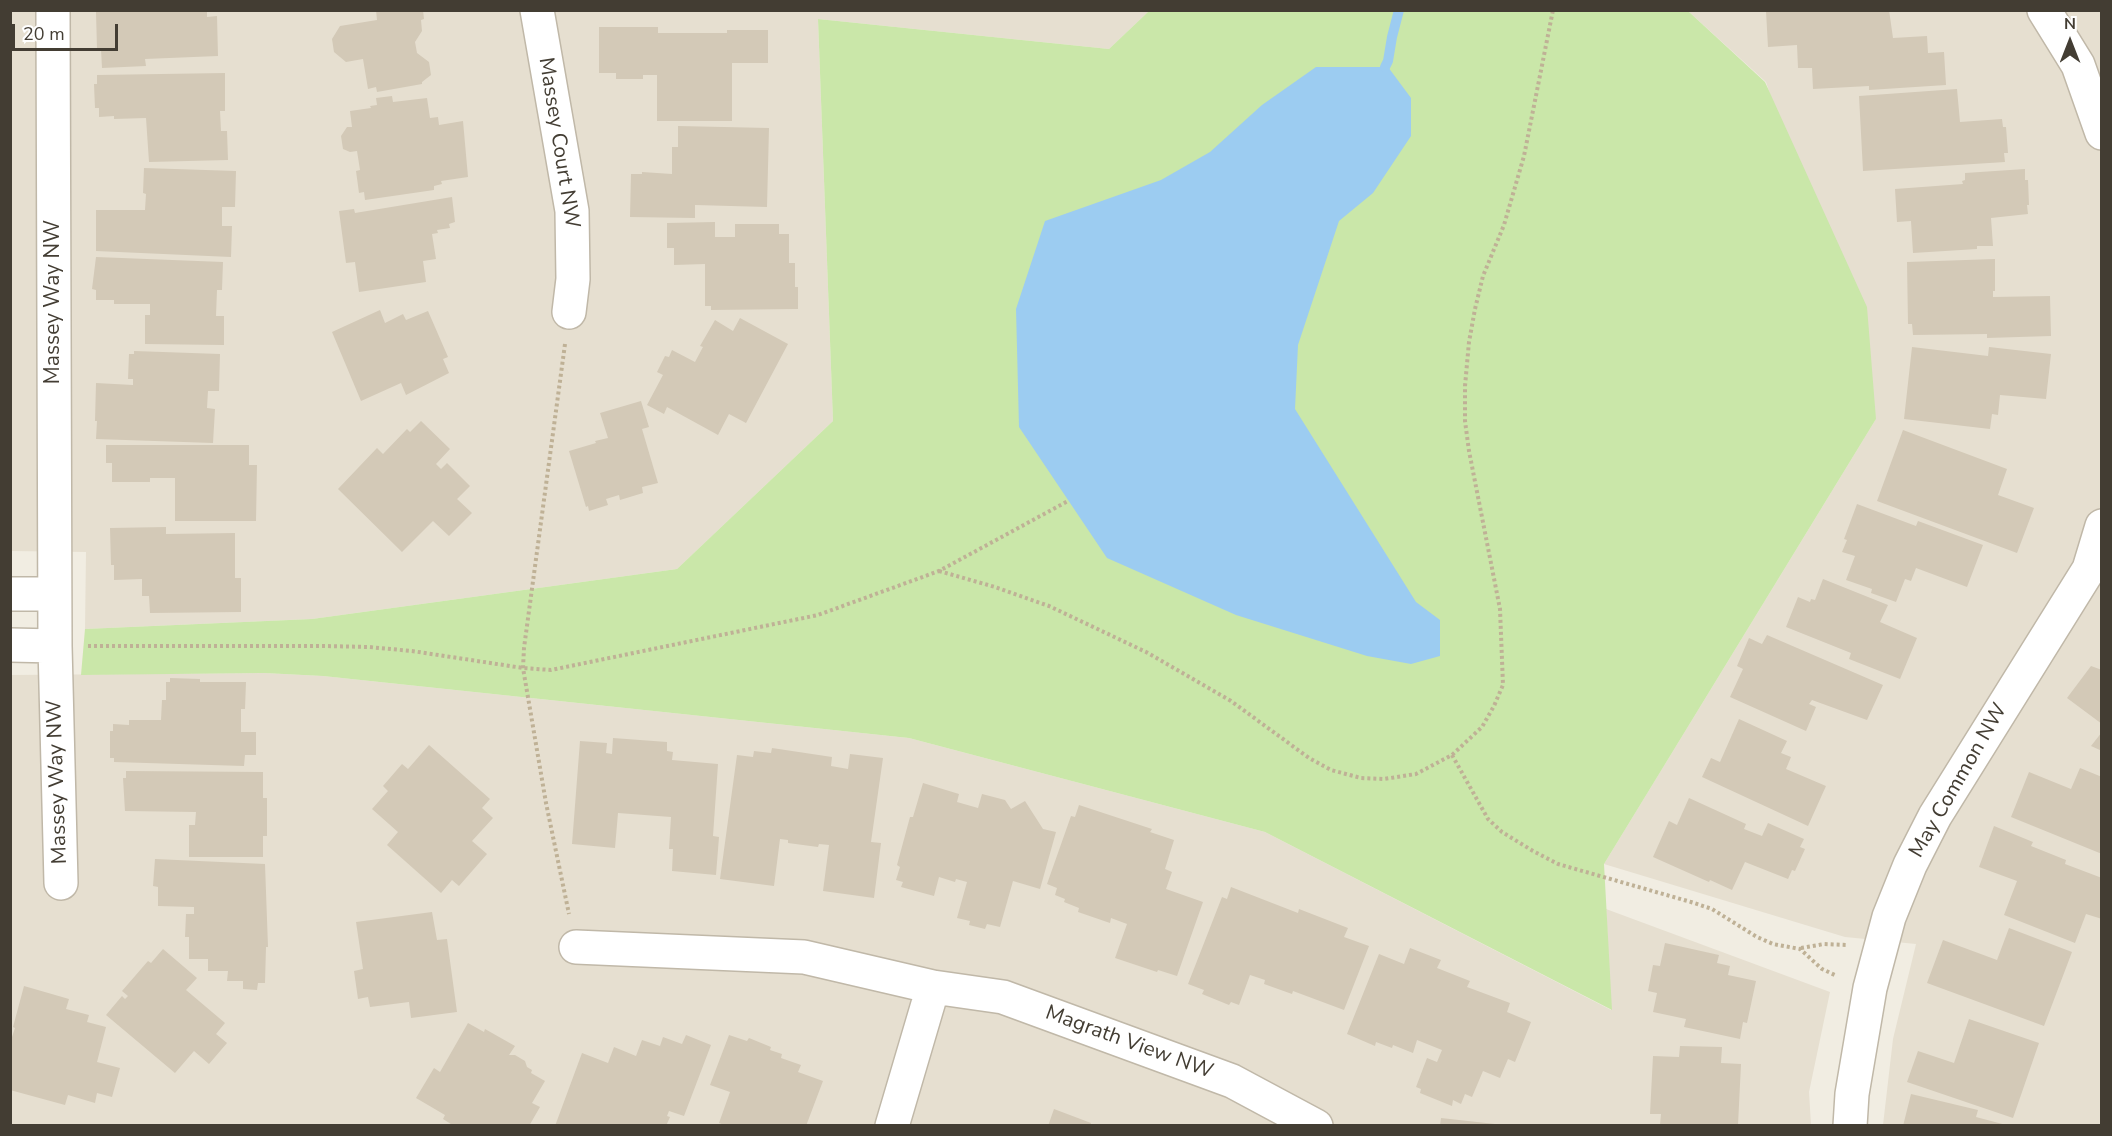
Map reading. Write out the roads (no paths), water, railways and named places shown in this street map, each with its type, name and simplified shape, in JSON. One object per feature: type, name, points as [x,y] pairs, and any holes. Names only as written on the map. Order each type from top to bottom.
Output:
[{"type":"street","name":"Massey Way NW","points":[[53,10],[54,594],[61,883]]},
{"type":"street","name":"Massey Court NW","points":[[537,10],[572,211],[573,279],[569,312]]},
{"type":"street","points":[[2044,10],[2078,65],[2102,133]]},
{"type":"street","name":"May Common NW","points":[[1850,1125],[1856,1064],[1870,988],[1889,916],[1910,866],[1935,816],[2089,569],[2102,526]]},
{"type":"street","points":[[10,594],[54,594]]},
{"type":"street","points":[[10,645],[55,646]]},
{"type":"street","name":"Magrath View NW","points":[[576,947],[804,957],[933,987],[1003,997],[1232,1081],[1316,1125]]},
{"type":"street","points":[[892,1125],[933,987]]},
{"type":"water","points":[[1316,67],[1388,67],[1411,98],[1411,136],[1373,193],[1339,221],[1298,345],[1295,409],[1416,602],[1440,620],[1440,656],[1411,664],[1367,656],[1236,615],[1107,558],[1019,427],[1016,309],[1045,221],[1161,180],[1210,152],[1262,105]]},
{"type":"waterway","points":[[1385,67],[1399,10]]}]
